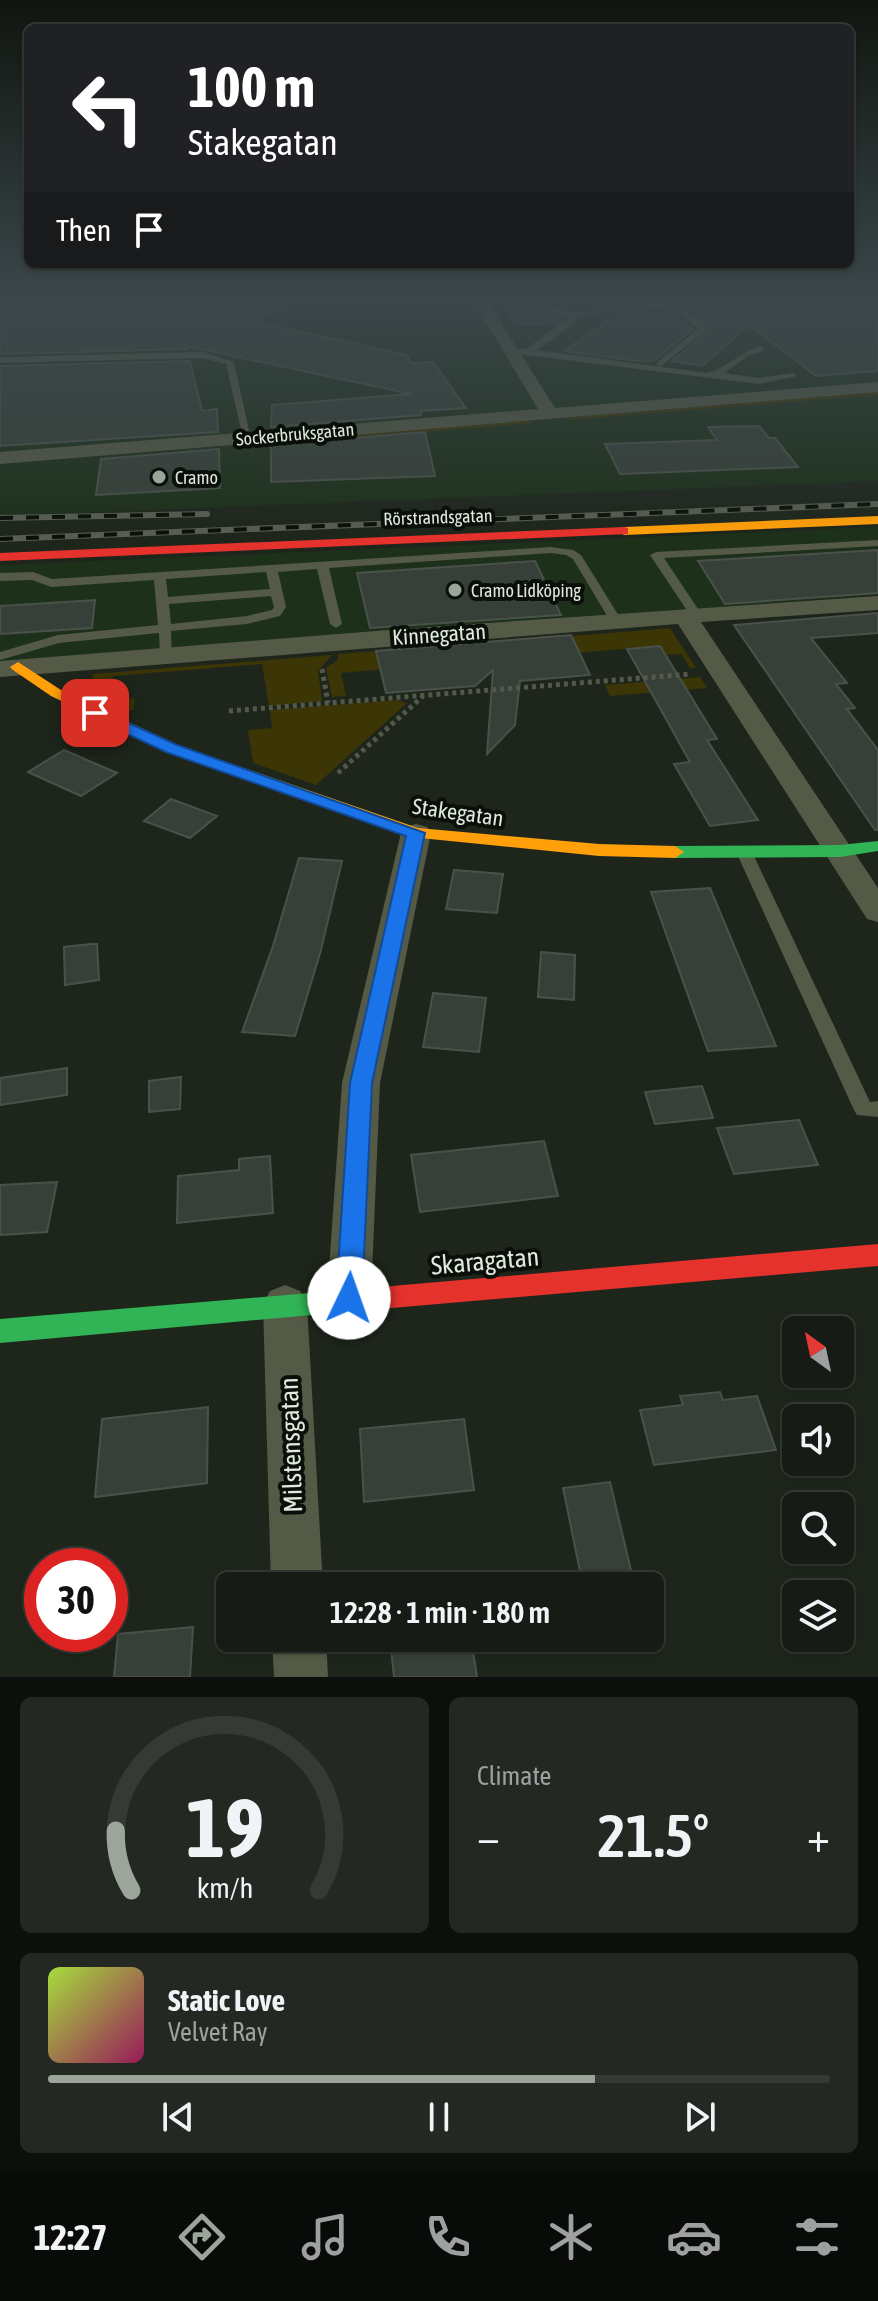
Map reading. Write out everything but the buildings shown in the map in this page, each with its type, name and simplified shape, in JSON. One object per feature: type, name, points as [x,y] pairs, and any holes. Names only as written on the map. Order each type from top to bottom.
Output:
[{"type":"street","points":[[533,377],[550,414]]},
{"type":"street","name":"Sockerbruksgatan","points":[[0,458],[878,387]]},
{"type":"street","name":"Rörstrandsgatan","points":[[0,557],[878,520]]},
{"type":"street","name":"Kinnegatan","points":[[6,664],[878,603]]},
{"type":"street","points":[[690,615],[878,912]]},
{"type":"street","name":"Stakegatan","points":[[6,664],[56,693],[171,748],[416,833],[599,850],[745,854],[840,851],[878,846]]},
{"type":"street","points":[[349,1298],[361,1083],[416,833]]},
{"type":"street","name":"Skaragatan","points":[[0,1331],[349,1298],[878,1255]]},
{"type":"street","name":"Milstensgatan","points":[[285,1304],[296,1572]]},
{"type":"street","points":[[300,1652],[301,1677]]},
{"type":"lane","points":[[234,377],[248,438]]},
{"type":"lane","points":[[732,377],[759,381],[784,377]]},
{"type":"lane","points":[[690,615],[656,555],[878,543]]},
{"type":"lane","points":[[0,577],[33,576],[51,583],[569,552],[577,557],[616,621]]},
{"type":"lane","points":[[322,565],[336,624]]},
{"type":"lane","points":[[6,664],[58,639],[247,620],[276,613],[280,607],[271,569]]},
{"type":"lane","points":[[160,576],[167,655]]},
{"type":"lane","points":[[162,601],[277,592]]},
{"type":"lane","points":[[745,854],[864,1110],[878,1109]]},
{"type":"path","points":[[327,665],[322,670],[328,703]]},
{"type":"path","points":[[229,711],[703,673]]},
{"type":"path","points":[[331,779],[423,695]]},
{"type":"shaded area","points":[[0,377],[878,377],[878,481],[0,516]]},
{"type":"shaded area","points":[[878,390],[878,395],[567,420],[570,417]]},
{"type":"shaded area","points":[[526,420],[535,423],[249,445],[251,443]]},
{"type":"shaded area","points":[[878,527],[878,595],[0,662],[0,565]]},
{"type":"shaded area","points":[[670,628],[696,668],[690,668],[681,654],[665,655],[659,646],[417,666],[412,649]]},
{"type":"shaded area","points":[[404,649],[409,667],[341,673],[346,696],[332,697],[326,668],[338,660],[338,654]]},
{"type":"shaded area","points":[[332,655],[318,671],[322,701],[269,706],[262,664],[113,676],[112,700],[135,698],[133,710],[127,712],[90,693],[93,674]]},
{"type":"shaded area","points":[[700,677],[707,688],[610,696],[605,685]]},
{"type":"shaded area","points":[[398,700],[407,703],[316,785],[253,763],[248,730],[272,728],[270,710]]},
{"type":"railway","points":[[0,539],[878,504]]},
{"type":"railway","points":[[0,518],[207,514]]},
{"type":"traffic: fast","points":[[675,852],[840,851],[878,846]]},
{"type":"traffic: fast","points":[[0,1331],[357,1300]]},
{"type":"traffic: slow","points":[[624,531],[878,520]]},
{"type":"traffic: slow","points":[[18,667],[56,693],[171,748],[416,833],[599,850],[675,852]]},
{"type":"traffic: jam","points":[[0,557],[624,531]]},
{"type":"traffic: jam","points":[[357,1300],[878,1255]]},
{"type":"place","name":"Cramo","points":[[159,477]]},
{"type":"place","name":"Cramo Lidköping","points":[[455,590]]},
{"type":"route","points":[[95,713],[171,748],[243,775],[416,833],[361,1083],[349,1298]]}]
